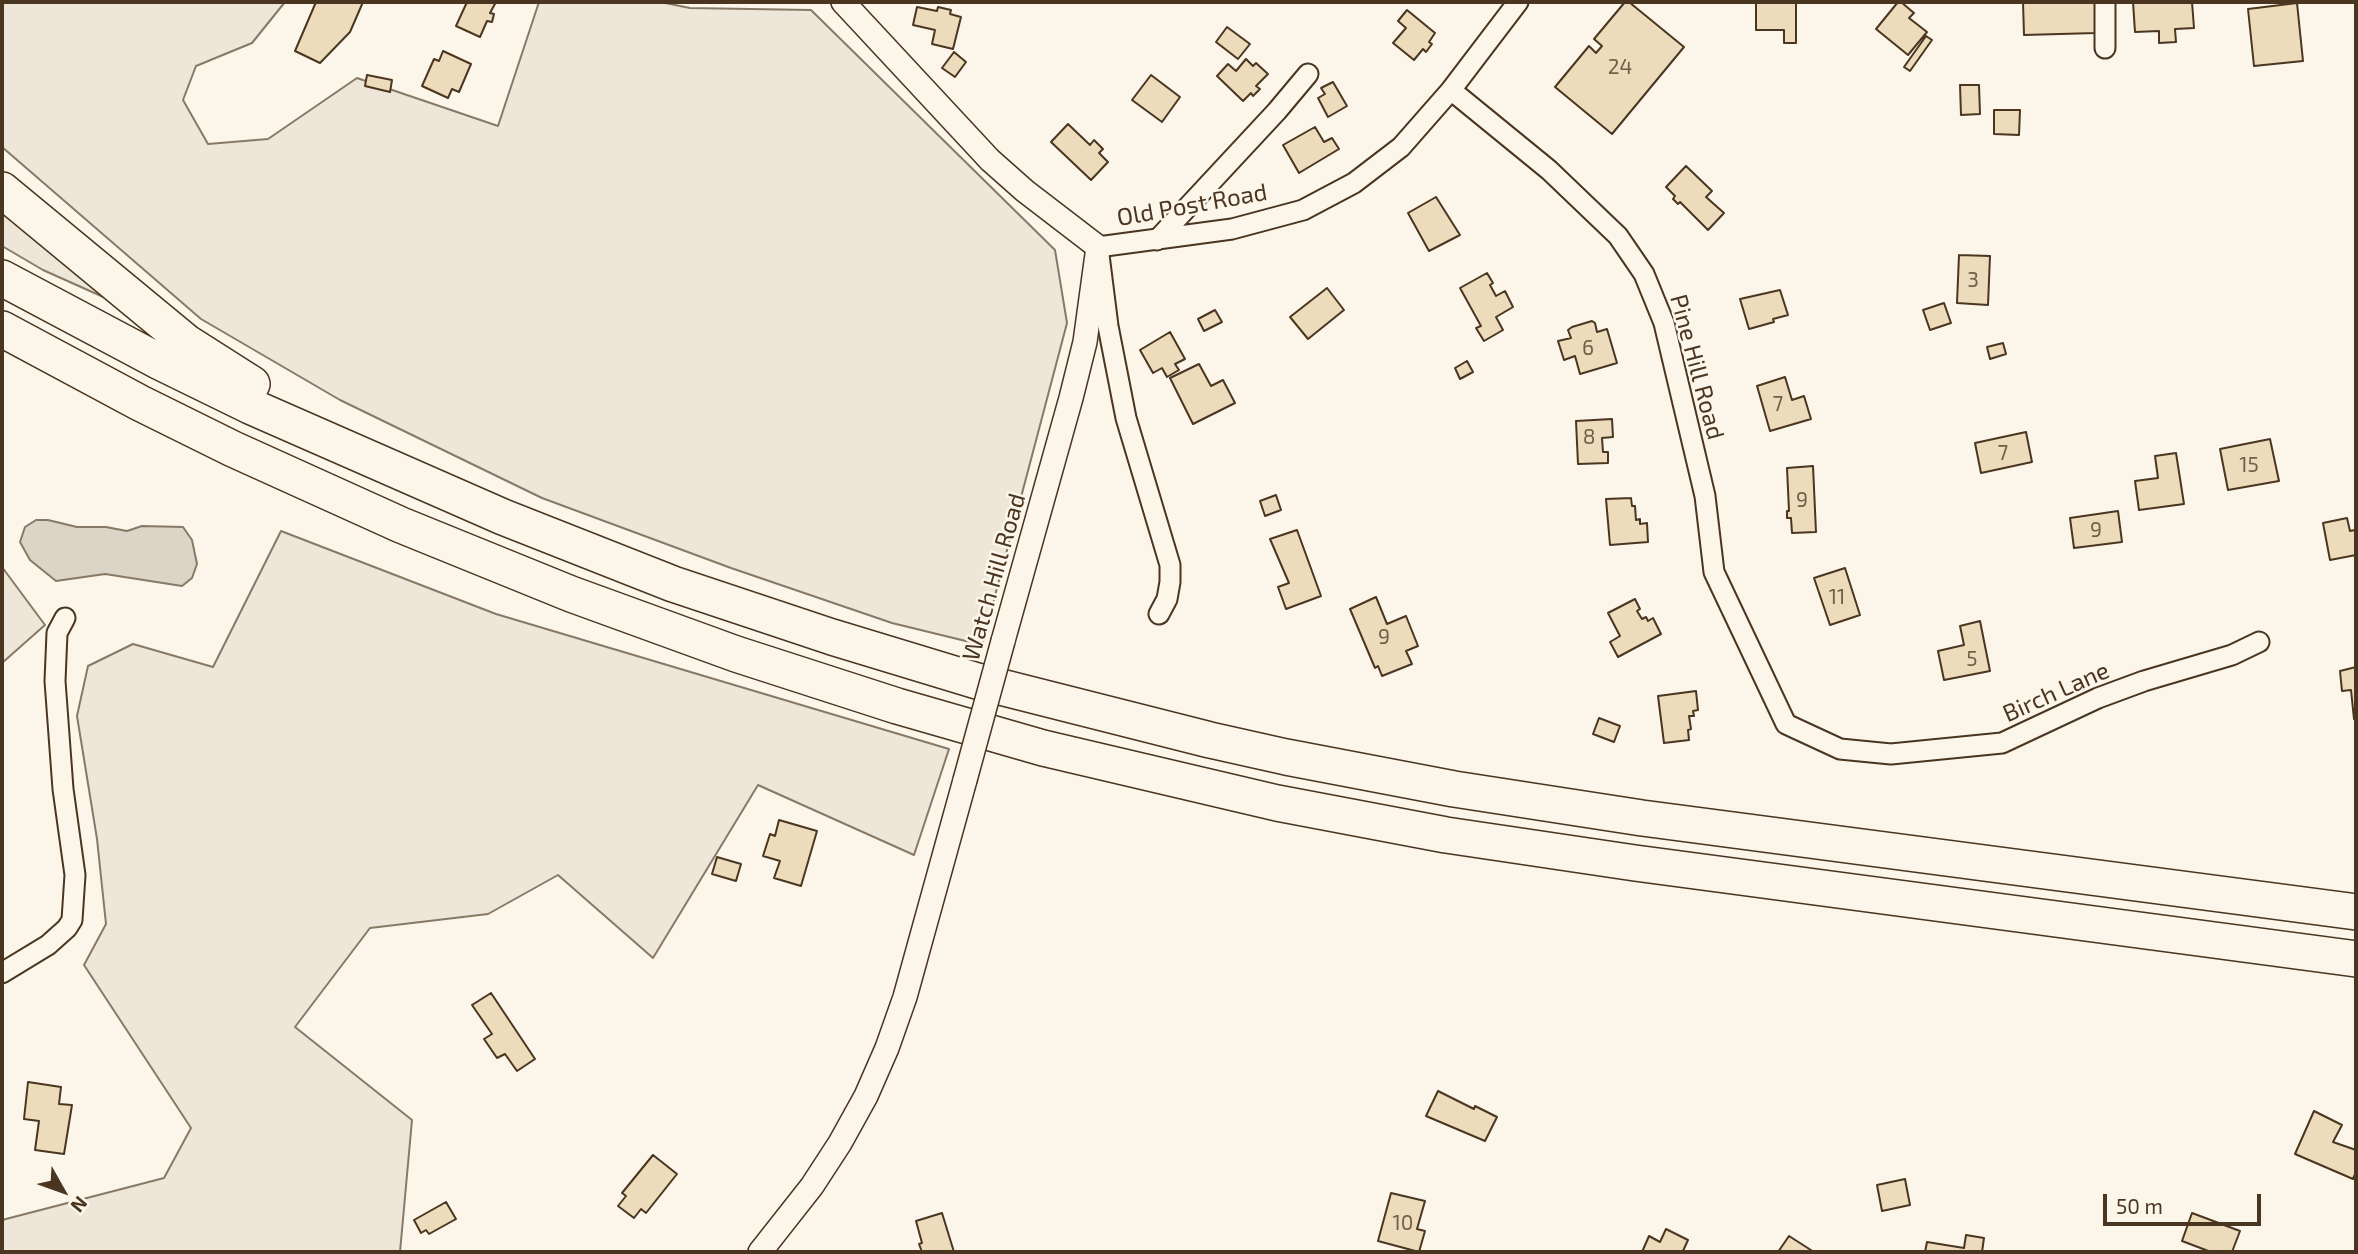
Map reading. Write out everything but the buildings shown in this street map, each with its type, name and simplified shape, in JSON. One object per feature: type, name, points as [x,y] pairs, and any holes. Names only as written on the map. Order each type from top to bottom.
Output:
[{"type":"highway","points":[[2,190],[205,355],[268,394],[503,517]]},
{"type":"highway","points":[[2,278],[239,401],[503,517],[673,584],[911,661],[1080,709],[1286,757],[1454,789],[1630,816],[2356,912]]},
{"type":"highway","points":[[2,329],[233,449]]},
{"type":"highway","points":[[2,348],[56,376],[233,449],[414,530],[671,631],[919,713],[1119,767],[1277,803],[1472,839],[2356,959]]},
{"type":"street","name":"Old Post Road","points":[[843,2],[990,160],[1098,247],[1232,229],[1303,210],[1354,183],[1401,148],[1451,90],[1518,2]]},
{"type":"street","points":[[2105,2],[2105,48]]},
{"type":"street","points":[[1157,240],[1308,74]]},
{"type":"street","name":"Pine Hill Road","points":[[1451,90],[1549,170],[1618,236],[1644,274],[1664,323],[1705,496],[1714,572],[1786,724]]},
{"type":"street","points":[[1098,247],[1108,326],[1121,395],[1170,565],[1167,599],[1159,614]]},
{"type":"street","name":"Watch Hill Road","points":[[760,1252],[840,1143],[871,1084],[905,997],[1072,398],[1085,342],[1098,247]]},
{"type":"street","points":[[2,973],[48,945],[67,928],[72,919],[75,875],[63,789],[55,681],[57,633],[65,618]]},
{"type":"street","name":"Birch Lane","points":[[1786,724],[1840,749],[1891,754],[2002,743],[2098,698],[2144,681],[2232,655],[2259,642]]},
{"type":"shaded area","points":[[2,2],[285,2],[252,43],[196,66],[183,100],[208,144],[268,139],[357,78],[498,126],[539,2],[660,2],[690,8],[811,10],[1055,250],[1067,323],[982,645],[892,623],[731,568],[542,498],[340,400],[201,319],[2,147]]},
{"type":"shaded area","points":[[2,206],[110,300],[43,270],[2,246]]},
{"type":"shaded area","points":[[36,520],[127,531],[142,526],[183,527],[192,540],[197,564],[192,578],[182,586],[105,574],[56,581],[30,560],[20,542],[25,527]]},
{"type":"shaded area","points":[[281,531],[496,614],[949,749],[914,855],[758,785],[653,958],[558,875],[488,914],[370,928],[295,1027],[412,1120],[400,1252],[2,1252],[2,1220],[164,1178],[191,1128],[84,965],[106,924],[97,839],[77,716],[88,666],[133,644],[213,667]]},
{"type":"shaded area","points":[[2,567],[45,625],[2,663]]}]
